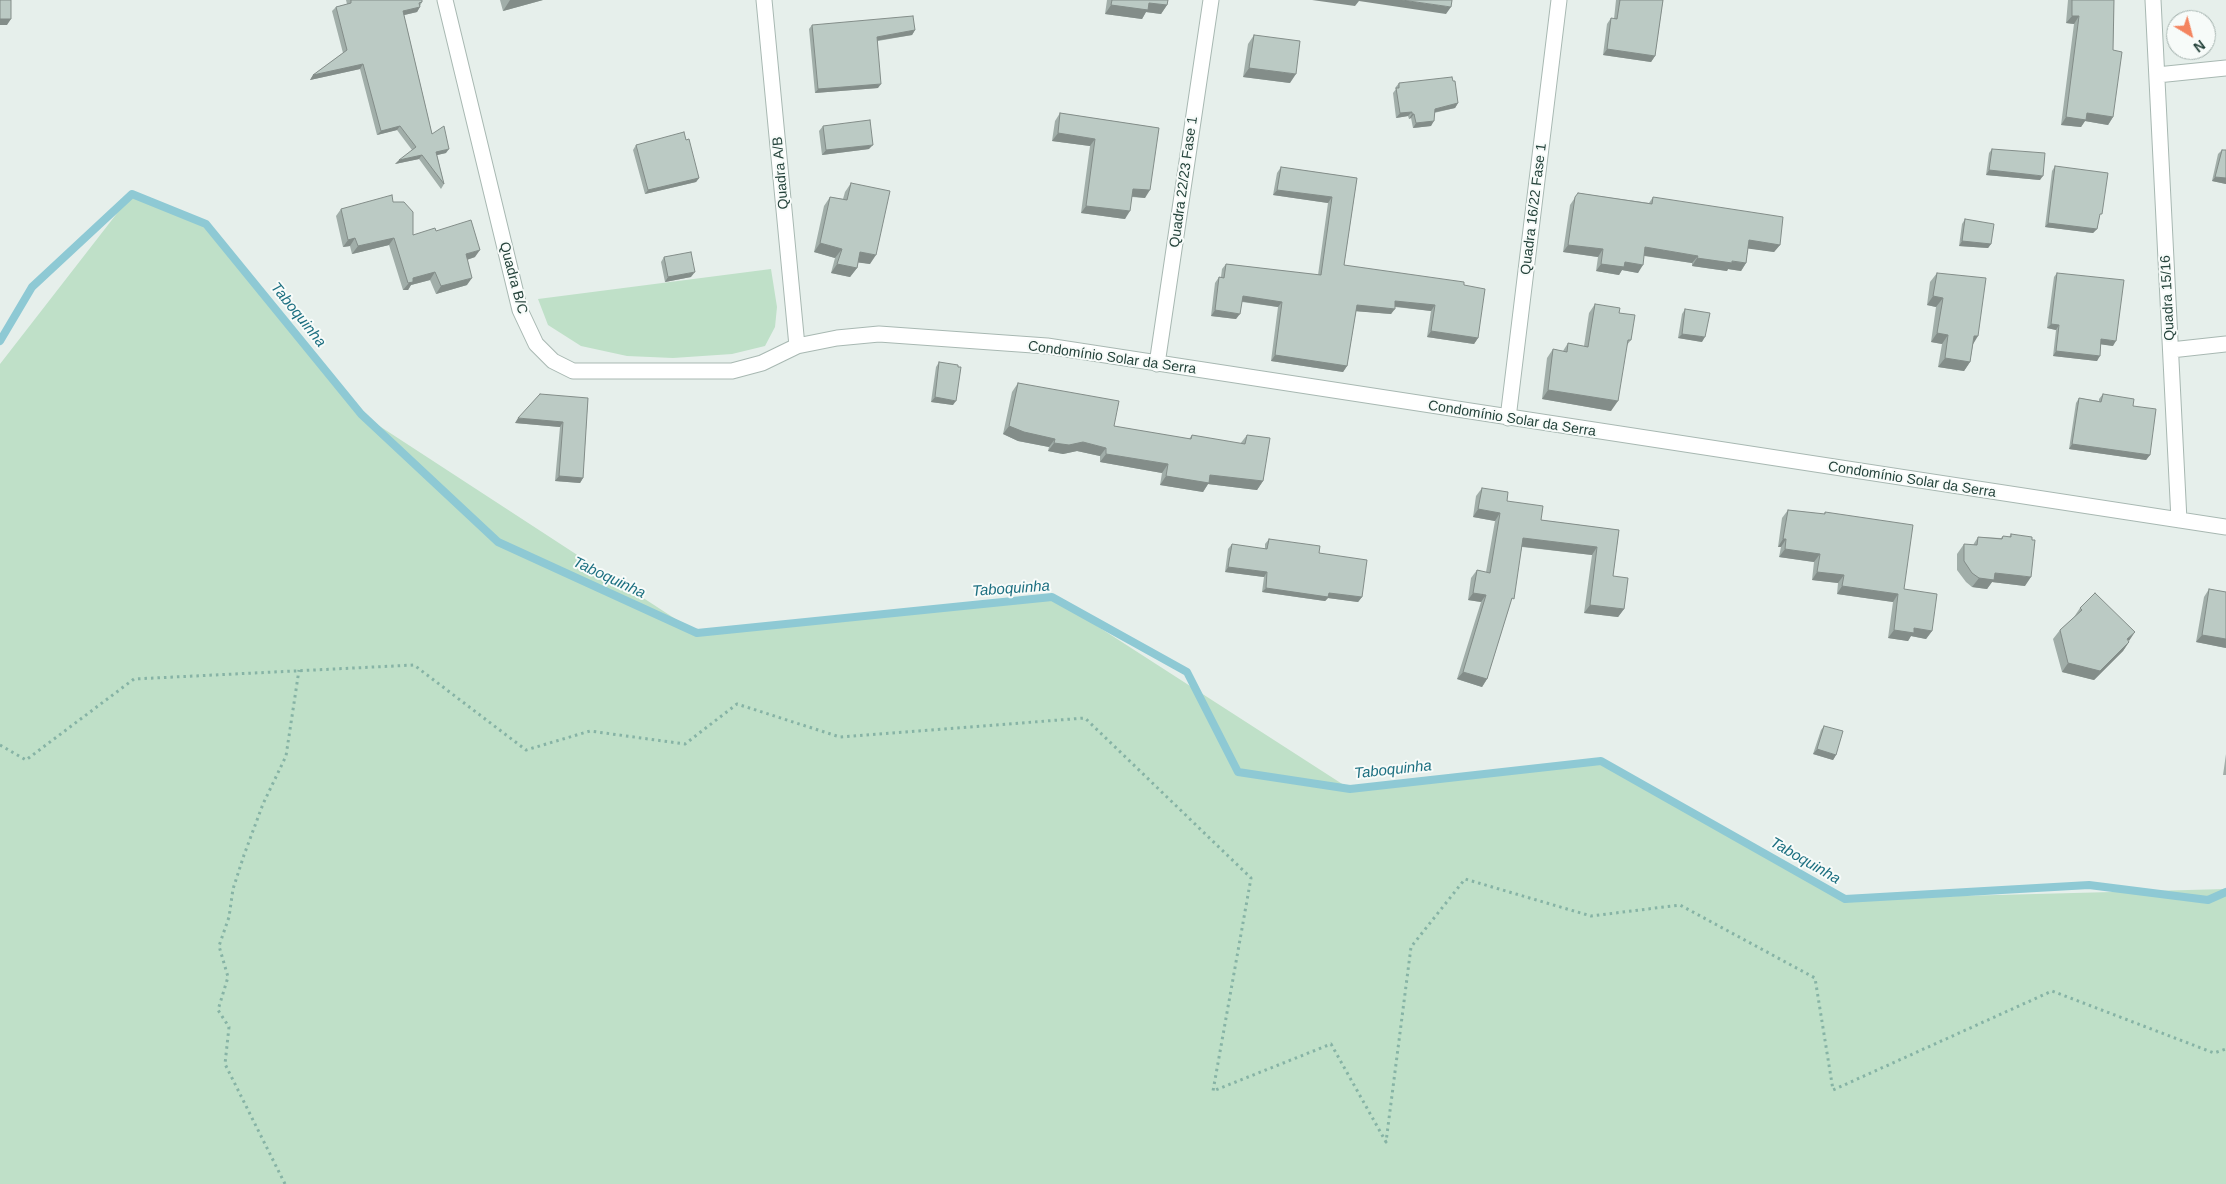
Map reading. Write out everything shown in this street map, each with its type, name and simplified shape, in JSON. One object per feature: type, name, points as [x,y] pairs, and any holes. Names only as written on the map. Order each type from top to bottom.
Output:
[{"type":"street","name":"Quadra B/C","points":[[445,0],[520,310],[536,344],[542,350],[554,361],[573,371],[732,371],[762,363],[797,346]]},
{"type":"street","name":"Quadra A/B","points":[[764,0],[797,346]]},
{"type":"street","name":"Quadra 22/23 Fase 1","points":[[1157,364],[1211,0]]},
{"type":"street","name":"Quadra 16/22 Fase 1","points":[[1508,418],[1559,0]]},
{"type":"street","name":"Quadra 15/16","points":[[2153,0],[2179,520]]},
{"type":"street","points":[[2157,75],[2226,68]]},
{"type":"street","name":"Condomínio Solar da Serra","points":[[797,346],[837,338],[879,334],[1047,346],[2226,527]]},
{"type":"street","points":[[2170,350],[2226,344]]},
{"type":"path","points":[[0,745],[26,760],[134,679],[414,665],[526,750],[590,731],[685,744],[737,704],[840,737],[1085,718],[1251,878],[1213,1091],[1331,1044],[1386,1142],[1411,947],[1465,879],[1591,916],[1680,904],[1815,978],[1833,1090],[2052,991],[2214,1052],[2226,1050]]},
{"type":"path","points":[[285,1184],[225,1064],[229,1027],[218,1010],[228,977],[219,946],[229,917],[233,889],[244,855],[263,804],[286,756],[299,670]]},
{"type":"green space","points":[[132,194],[206,224],[361,414],[697,633],[1052,597],[1350,789],[1601,761],[1845,899],[2226,889],[2226,1184],[0,1184],[0,364]]},
{"type":"green space","points":[[771,269],[777,307],[775,327],[765,346],[732,354],[673,358],[627,356],[581,346],[548,325],[538,299]]},
{"type":"building","points":[[0,0],[11,0],[11,19],[0,19]]},
{"type":"building","points":[[351,0],[422,0],[419,3],[420,7],[403,11],[432,134],[444,126],[449,149],[436,152],[444,184],[422,155],[399,160],[416,147],[400,126],[381,131],[363,64],[313,75],[347,50],[336,7],[351,3]]},
{"type":"building","points":[[1112,0],[1168,0],[1167,5],[1149,3],[1148,10],[1111,5]]},
{"type":"building","points":[[1402,0],[1452,0],[1451,7]]},
{"type":"building","points":[[1620,0],[1663,0],[1655,56],[1607,49],[1611,18],[1617,19]]},
{"type":"building","points":[[2072,0],[2114,0],[2113,50],[2122,52],[2113,117],[2087,113],[2086,120],[2066,117],[2079,16],[2072,16]]},
{"type":"building","points":[[913,16],[915,30],[877,37],[881,84],[818,89],[812,25]]},
{"type":"building","points":[[1254,35],[1300,41],[1296,74],[1249,68]]},
{"type":"building","points":[[1452,77],[1453,81],[1455,81],[1458,103],[1435,109],[1434,121],[1416,123],[1412,112],[1400,113],[1396,88],[1399,88],[1399,83]]},
{"type":"building","points":[[1060,113],[1159,128],[1150,190],[1133,189],[1130,211],[1086,206],[1095,139],[1058,133]]},
{"type":"building","points":[[870,120],[873,145],[826,150],[823,126]]},
{"type":"building","points":[[684,132],[686,140],[689,139],[699,178],[648,190],[636,145]]},
{"type":"building","points":[[1992,149],[2045,153],[2043,176],[1989,170]]},
{"type":"building","points":[[2222,150],[2226,150],[2226,178],[2215,177]]},
{"type":"building","points":[[2055,166],[2108,173],[2102,214],[2100,214],[2097,229],[2048,223]]},
{"type":"building","points":[[1281,167],[1357,178],[1344,265],[1464,282],[1464,285],[1485,289],[1478,338],[1431,331],[1435,305],[1395,301],[1395,309],[1357,305],[1347,366],[1275,355],[1282,302],[1243,296],[1240,314],[1215,310],[1219,277],[1224,278],[1226,264],[1321,275],[1332,197],[1277,190]]},
{"type":"building","points":[[851,183],[890,191],[876,255],[860,252],[857,268],[837,264],[842,249],[820,243],[830,197],[847,200]]},
{"type":"building","points":[[1578,193],[1652,204],[1653,197],[1783,217],[1780,245],[1749,240],[1746,263],[1697,258],[1698,256],[1645,247],[1643,265],[1625,262],[1624,267],[1601,264],[1603,249],[1568,245],[1575,197]]},
{"type":"building","points":[[392,195],[393,202],[404,202],[413,212],[413,235],[435,228],[436,231],[471,220],[480,250],[466,254],[472,278],[441,286],[435,272],[413,278],[413,282],[408,283],[394,238],[358,246],[355,238],[348,240],[341,209]]},
{"type":"building","points":[[1965,219],[1994,224],[1991,244],[1962,241]]},
{"type":"building","points":[[691,252],[695,272],[668,277],[664,257]]},
{"type":"building","points":[[1937,273],[1986,278],[1978,336],[1974,336],[1970,362],[1945,358],[1948,335],[1937,333],[1943,298],[1933,296]]},
{"type":"building","points":[[2057,273],[2124,280],[2116,341],[2101,339],[2100,356],[2056,351],[2059,325],[2051,324]]},
{"type":"building","points":[[1595,304],[1620,308],[1619,313],[1635,315],[1631,340],[1628,340],[1618,401],[1548,390],[1553,349],[1567,352],[1568,343],[1588,347]]},
{"type":"building","points":[[1685,309],[1710,313],[1705,337],[1682,334]]},
{"type":"building","points":[[939,362],[961,367],[956,401],[935,397]]},
{"type":"building","points":[[1018,383],[1119,401],[1114,426],[1191,439],[1192,435],[1245,444],[1247,435],[1270,438],[1263,481],[1210,475],[1209,483],[1166,476],[1168,464],[1106,454],[1106,448],[1083,442],[1069,445],[1054,443],[1055,439],[1024,432],[1009,426]]},
{"type":"building","points":[[540,394],[588,398],[583,478],[559,476],[563,422],[518,418]]},
{"type":"building","points":[[2103,394],[2134,399],[2133,406],[2156,409],[2150,455],[2072,444],[2079,398],[2101,402]]},
{"type":"building","points":[[1482,488],[1508,492],[1507,501],[1543,506],[1541,520],[1619,530],[1613,576],[1628,578],[1624,609],[1590,605],[1597,547],[1523,538],[1514,599],[1512,598],[1487,679],[1463,672],[1486,595],[1473,593],[1477,570],[1490,573],[1500,513],[1478,509]]},
{"type":"building","points":[[1788,510],[1825,514],[1825,512],[1913,525],[1904,589],[1937,594],[1932,631],[1914,628],[1914,633],[1894,630],[1898,594],[1842,586],[1844,575],[1817,572],[1820,554],[1785,549],[1786,539],[1783,539]]},
{"type":"building","points":[[2011,534],[2032,537],[2032,540],[2035,540],[2031,577],[1995,573],[1994,580],[1979,578],[1972,573],[1964,561],[1964,544],[1977,545],[1978,537],[2002,539],[2003,536],[2011,537]]},
{"type":"building","points":[[1269,539],[1320,546],[1319,553],[1367,560],[1362,597],[1329,593],[1328,597],[1266,588],[1267,572],[1228,567],[1232,544],[1267,549]]},
{"type":"building","points":[[2209,589],[2226,592],[2226,639],[2202,635]]},
{"type":"building","points":[[2095,593],[2135,632],[2127,639],[2129,642],[2100,671],[2068,663],[2060,630],[2082,610],[2080,608]]},
{"type":"building","points":[[1824,726],[1843,731],[1836,755],[1817,749]]},
{"type":"waterway","name":"Taboquinha","points":[[0,341],[32,287],[132,194],[206,224],[361,414],[498,542],[697,633],[1052,597],[1187,672],[1238,772],[1350,789],[1601,761],[1845,899],[2089,885],[2208,900],[2226,892]]}]
